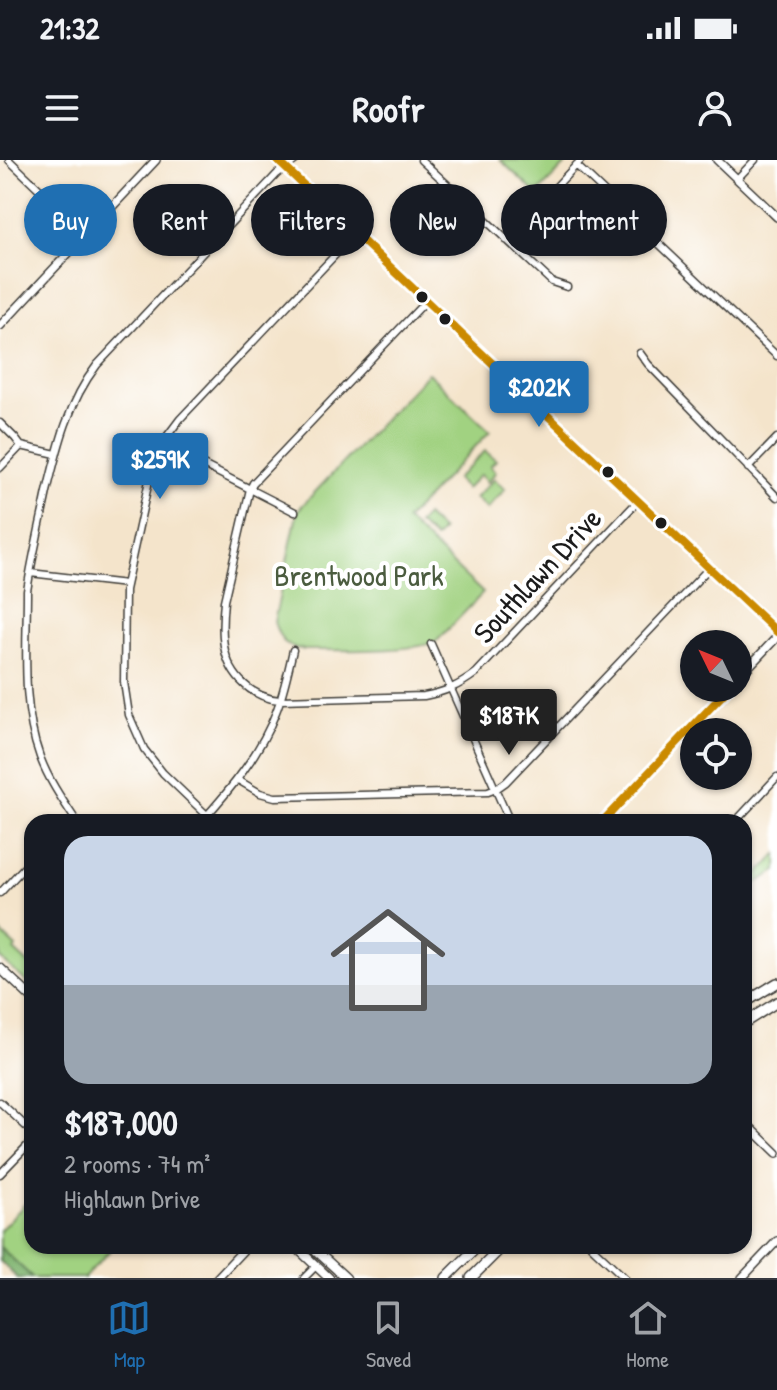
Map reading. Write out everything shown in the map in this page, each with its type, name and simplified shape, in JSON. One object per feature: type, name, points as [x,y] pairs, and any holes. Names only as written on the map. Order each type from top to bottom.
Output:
[{"type":"main road","points":[[0,968],[24,990]]},
{"type":"main road","points":[[752,998],[777,983]]},
{"type":"main road","points":[[752,1018],[777,1002]]},
{"type":"main road","points":[[303,1254],[329,1278]]},
{"type":"main road","points":[[320,1254],[346,1278]]},
{"type":"main road","points":[[446,1278],[470,1254]]},
{"type":"main road","points":[[471,1278],[495,1254]]},
{"type":"street","points":[[9,160],[34,184]]},
{"type":"street","points":[[117,201],[156,160]]},
{"type":"street","points":[[277,160],[303,184]]},
{"type":"street","points":[[69,814],[41,759],[31,724],[27,686],[27,591],[63,427],[73,403],[97,365],[277,174],[296,160]]},
{"type":"street","points":[[421,160],[501,235]]},
{"type":"street","points":[[717,160],[777,217]]},
{"type":"street","points":[[737,179],[755,160]]},
{"type":"street","points":[[16,167],[22,161]]},
{"type":"street","points":[[558,184],[578,163],[777,356]]},
{"type":"street","points":[[374,252],[777,635],[752,663]]},
{"type":"street","points":[[0,326],[65,256]]},
{"type":"street","points":[[207,814],[154,763],[139,740],[131,721],[124,682],[126,584],[150,473],[162,444],[180,419],[334,256]]},
{"type":"street","points":[[524,256],[552,282],[567,287]]},
{"type":"street","points":[[280,700],[260,695],[238,679],[226,656],[223,639],[224,601],[250,489],[426,301]]},
{"type":"street","points":[[640,353],[777,497]]},
{"type":"street","points":[[0,423],[21,446],[56,454]]},
{"type":"street","points":[[748,468],[777,438]]},
{"type":"street","points":[[162,444],[295,512]]},
{"type":"street","points":[[0,468],[21,446]]},
{"type":"street","name":"Southlawn Drive","points":[[280,700],[424,696],[461,684],[476,673],[638,501]]},
{"type":"street","points":[[238,780],[260,793],[275,797],[496,789],[514,774],[709,568]]},
{"type":"street","points":[[30,573],[126,584]]},
{"type":"street","points":[[431,644],[507,814]]},
{"type":"street","points":[[209,814],[238,780],[272,723],[293,650]]},
{"type":"street","points":[[610,814],[716,702]]},
{"type":"street","points":[[742,814],[777,777]]},
{"type":"street","points":[[0,893],[4,883],[24,866]]},
{"type":"street","points":[[0,1102],[24,1124]]},
{"type":"street","points":[[752,1129],[777,1153]]},
{"type":"street","points":[[0,1174],[24,1149]]},
{"type":"street","points":[[742,1278],[777,1241]]},
{"type":"street","points":[[217,1278],[240,1254]]},
{"type":"street","points":[[600,1254],[625,1278]]},
{"type":"street","points":[[304,1278],[316,1266]]},
{"type":"green space","points":[[500,160],[570,160],[547,184],[526,184]]},
{"type":"green space","name":"Brentwood Park","points":[[428,373],[490,431],[406,520],[483,593],[438,640],[428,644],[394,649],[303,650],[287,644],[280,637],[274,622],[298,510]]},
{"type":"green space","points":[[485,451],[496,460],[490,466],[496,472],[487,482],[480,475],[466,489],[456,479]]},
{"type":"green space","points":[[494,479],[505,489],[487,509],[475,498]]},
{"type":"green space","points":[[426,516],[442,531],[435,539],[418,524]]},
{"type":"green space","points":[[777,854],[777,871],[753,885],[752,899],[752,881]]},
{"type":"green space","points":[[0,932],[24,959],[24,980],[0,958]]},
{"type":"green space","points":[[24,1205],[24,1254],[106,1254],[84,1278],[24,1278],[0,1256],[0,1230]]},
{"type":"green space","points":[[0,1247],[33,1278],[17,1278],[0,1261]]},
{"type":"transit line","points":[[277,160],[777,632]]},
{"type":"transit line","points":[[610,814],[716,702]]}]
